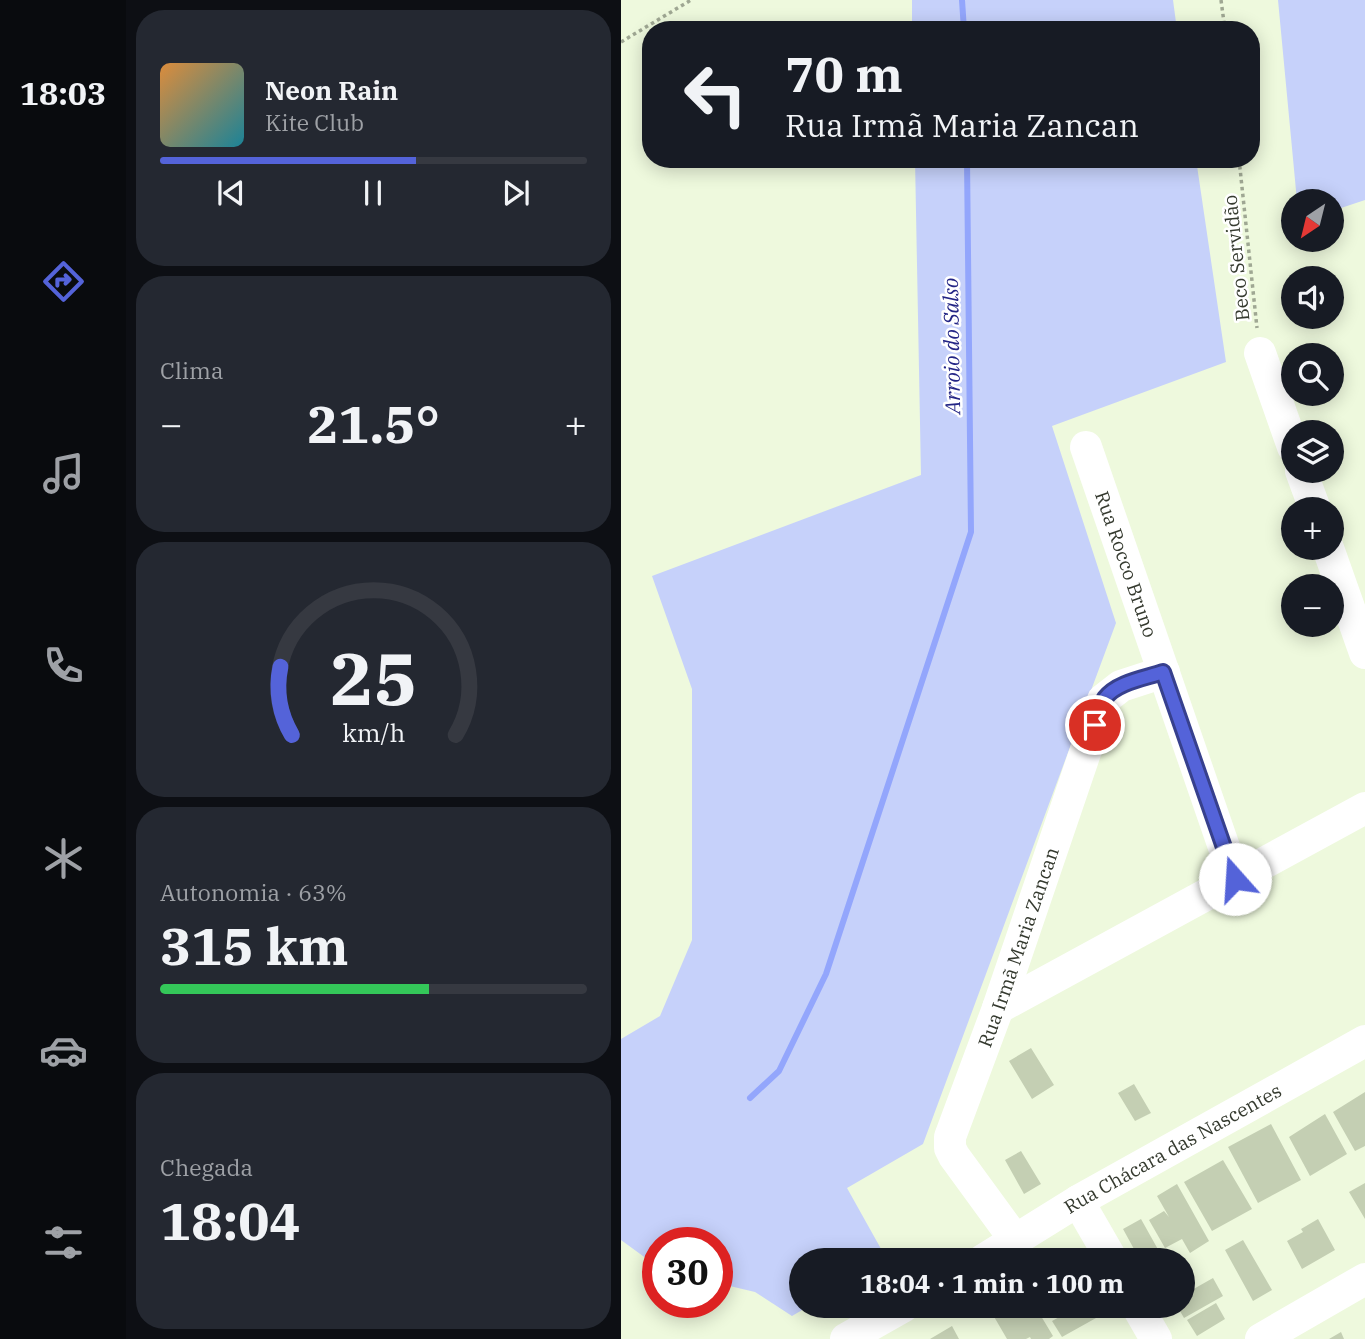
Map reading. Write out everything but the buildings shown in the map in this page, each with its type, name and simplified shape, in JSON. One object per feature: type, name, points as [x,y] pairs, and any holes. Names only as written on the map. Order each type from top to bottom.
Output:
[{"type":"street","points":[[1260,354],[1283,420]]},
{"type":"street","name":"Rua Rocco Bruno","points":[[1086,447],[1235,879]]},
{"type":"street","points":[[1332,560],[1365,653]]},
{"type":"street","name":"Rua Irmã Maria Zancan","points":[[1016,1241],[953,1156],[950,1148],[951,1137],[1103,700],[1121,686],[1163,672]]},
{"type":"street","points":[[998,1008],[1365,808]]},
{"type":"street","name":"Rua Chácara das Nascentes","points":[[1004,1248],[1078,1201],[1365,1041]]},
{"type":"street","points":[[1078,1201],[1105,1248]]},
{"type":"street","points":[[1261,1339],[1360,1292]]},
{"type":"street","points":[[846,1339],[883,1318]]},
{"type":"street","points":[[1144,1318],[1156,1339]]},
{"type":"path","points":[[656,21],[691,0]]},
{"type":"path","points":[[1221,0],[1224,21]]},
{"type":"path","points":[[621,42],[642,29]]},
{"type":"path","name":"Beco Servidão","points":[[1240,168],[1260,354]]},
{"type":"shaded area","points":[[912,0],[1173,0],[1176,21],[912,21]]},
{"type":"shaded area","points":[[1278,0],[1365,0],[1365,200],[1344,207],[1344,189],[1296,189]]},
{"type":"shaded area","points":[[915,168],[1197,168],[1226,362],[1052,426],[1116,623],[923,1144],[847,1188],[881,1248],[789,1248],[789,1314],[755,1292],[733,1287],[733,1227],[642,1227],[642,1255],[621,1240],[621,1039],[660,1016],[692,940],[692,689],[652,576],[921,475]]},
{"type":"waterway","name":"Arroio do Salso","points":[[962,0],[963,21]]},
{"type":"waterway","points":[[750,1098],[779,1071],[826,974],[971,532],[967,168]]},
{"type":"route","points":[[1095,725],[1103,700],[1111,692],[1163,672],[1235,879]]}]
